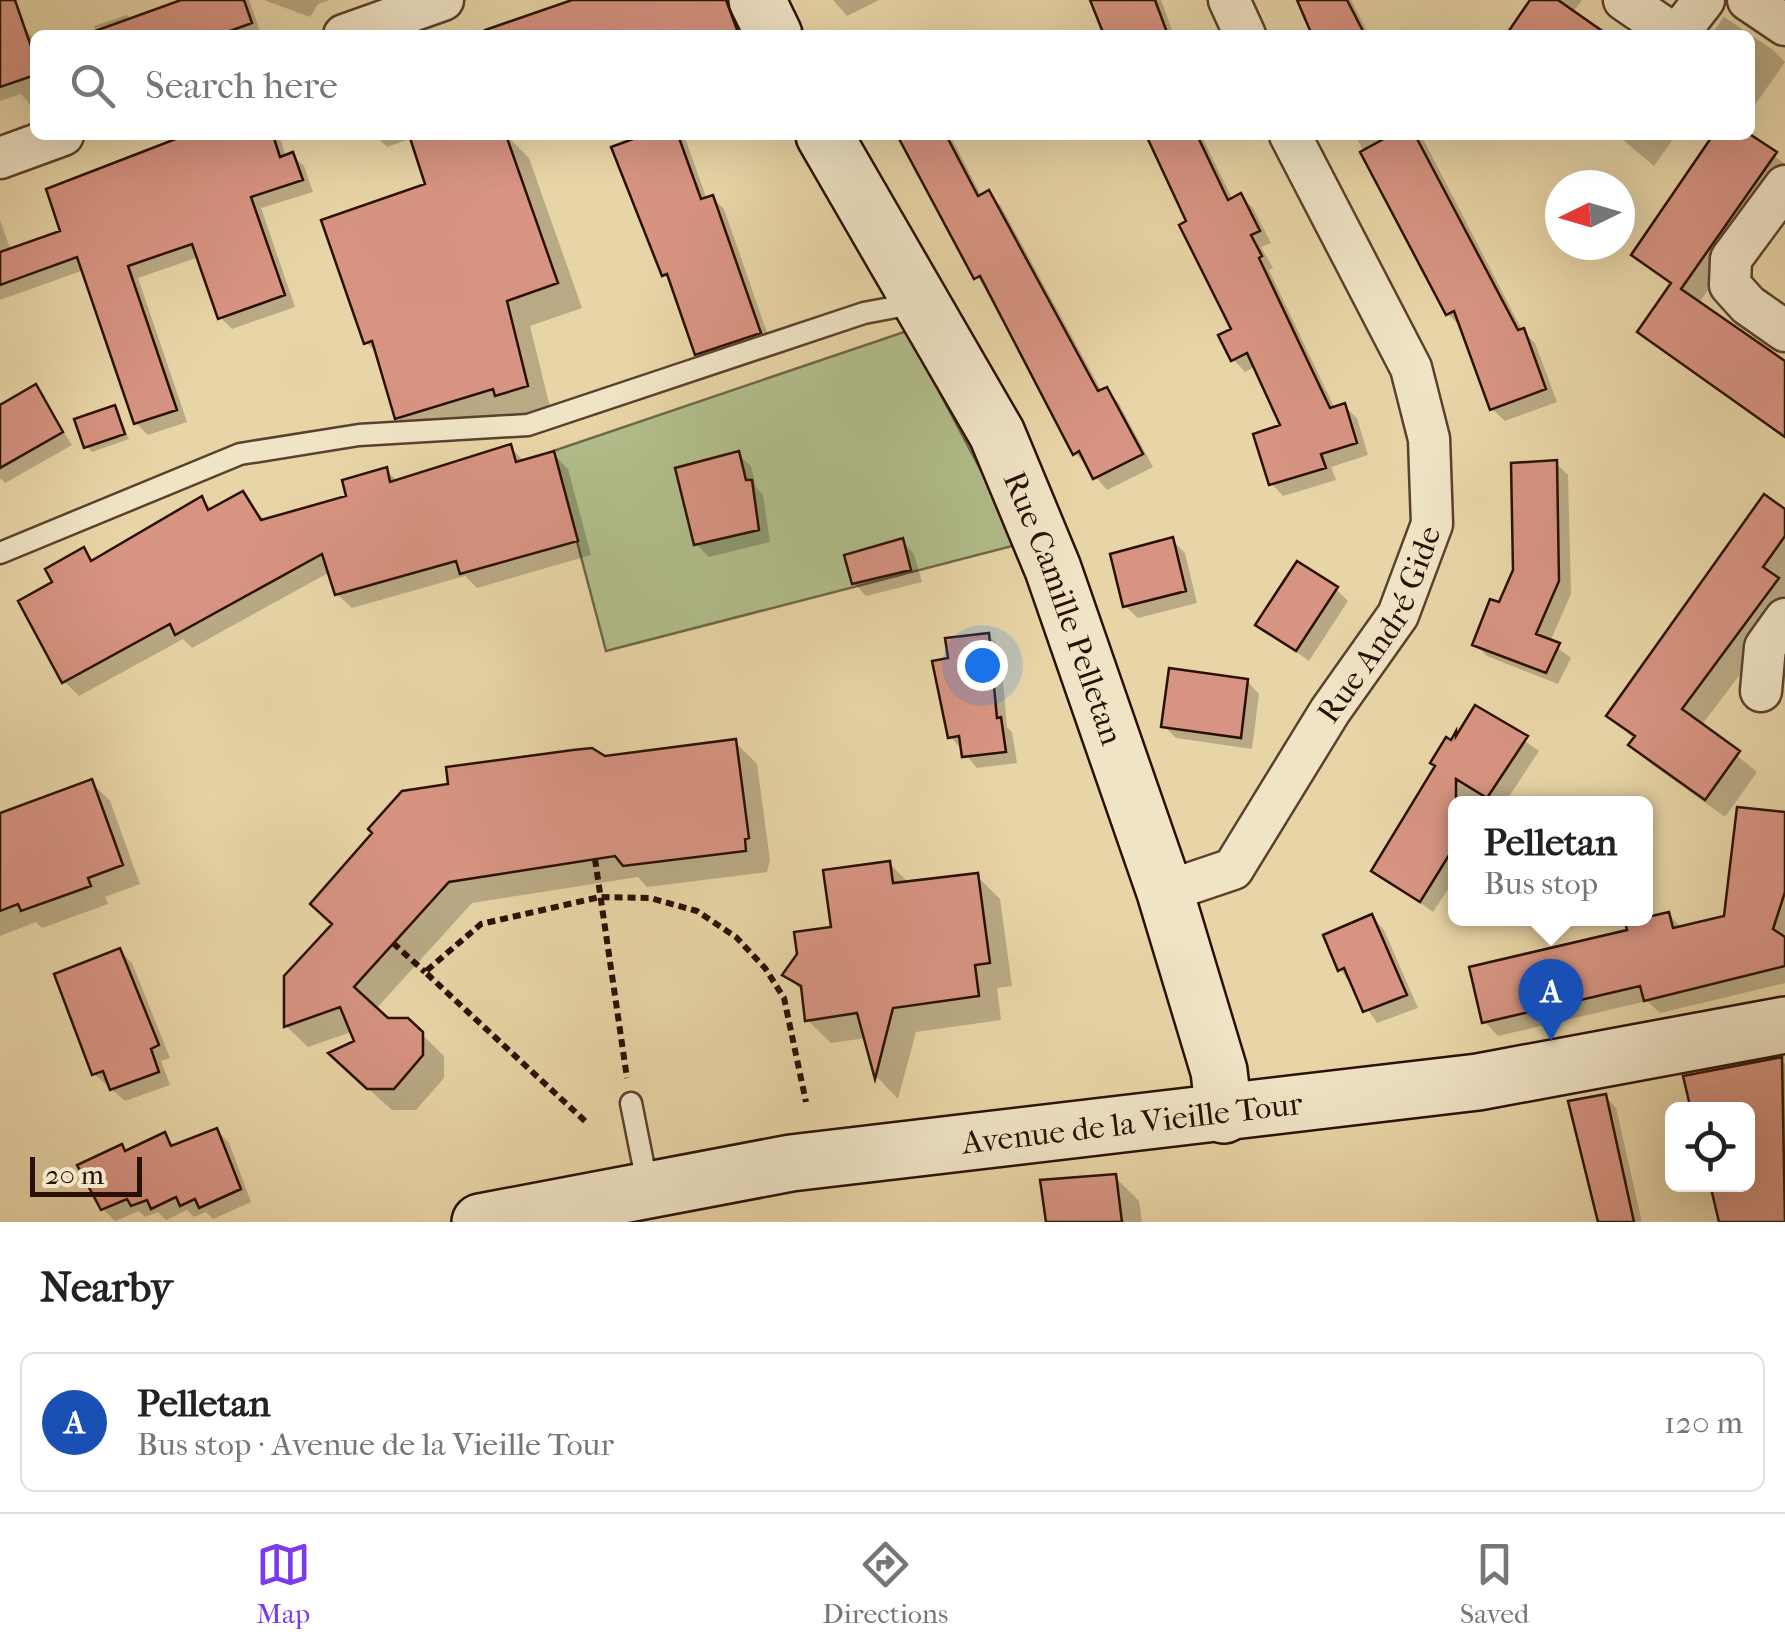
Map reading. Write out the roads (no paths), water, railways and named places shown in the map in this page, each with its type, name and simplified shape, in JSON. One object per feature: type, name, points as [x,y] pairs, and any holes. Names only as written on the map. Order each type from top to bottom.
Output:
[{"type":"street","points":[[358,30],[443,0]]},
{"type":"street","points":[[757,0],[772,30]]},
{"type":"street","points":[[1229,0],[1243,30]]},
{"type":"street","points":[[1624,0],[1669,30]]},
{"type":"street","points":[[1680,30],[1704,0]]},
{"type":"street","points":[[1748,0],[1785,25]]},
{"type":"street","points":[[0,158],[49,140]]},
{"type":"street","name":"Rue Camille Pelletan","points":[[827,140],[998,434],[1053,569],[1165,892],[1219,1071],[1224,1115]]},
{"type":"street","name":"Rue André Gide","points":[[1165,892],[1233,868],[1330,711],[1398,615],[1432,524],[1429,439],[1411,368],[1293,140]]},
{"type":"street","points":[[1785,186],[1731,258],[1730,285],[1748,305],[1785,331]]},
{"type":"street","points":[[1761,691],[1765,647],[1785,620]]},
{"type":"street","name":"Avenue de la Vieille Tour","points":[[480,1222],[791,1164],[1478,1082],[1785,1025]]},
{"type":"lane","points":[[0,553],[240,454],[359,436],[528,425],[864,313],[920,302]]},
{"type":"lane","points":[[632,1104],[648,1190]]},
{"type":"place","name":"Pelletan","points":[[1551,1041]]}]
